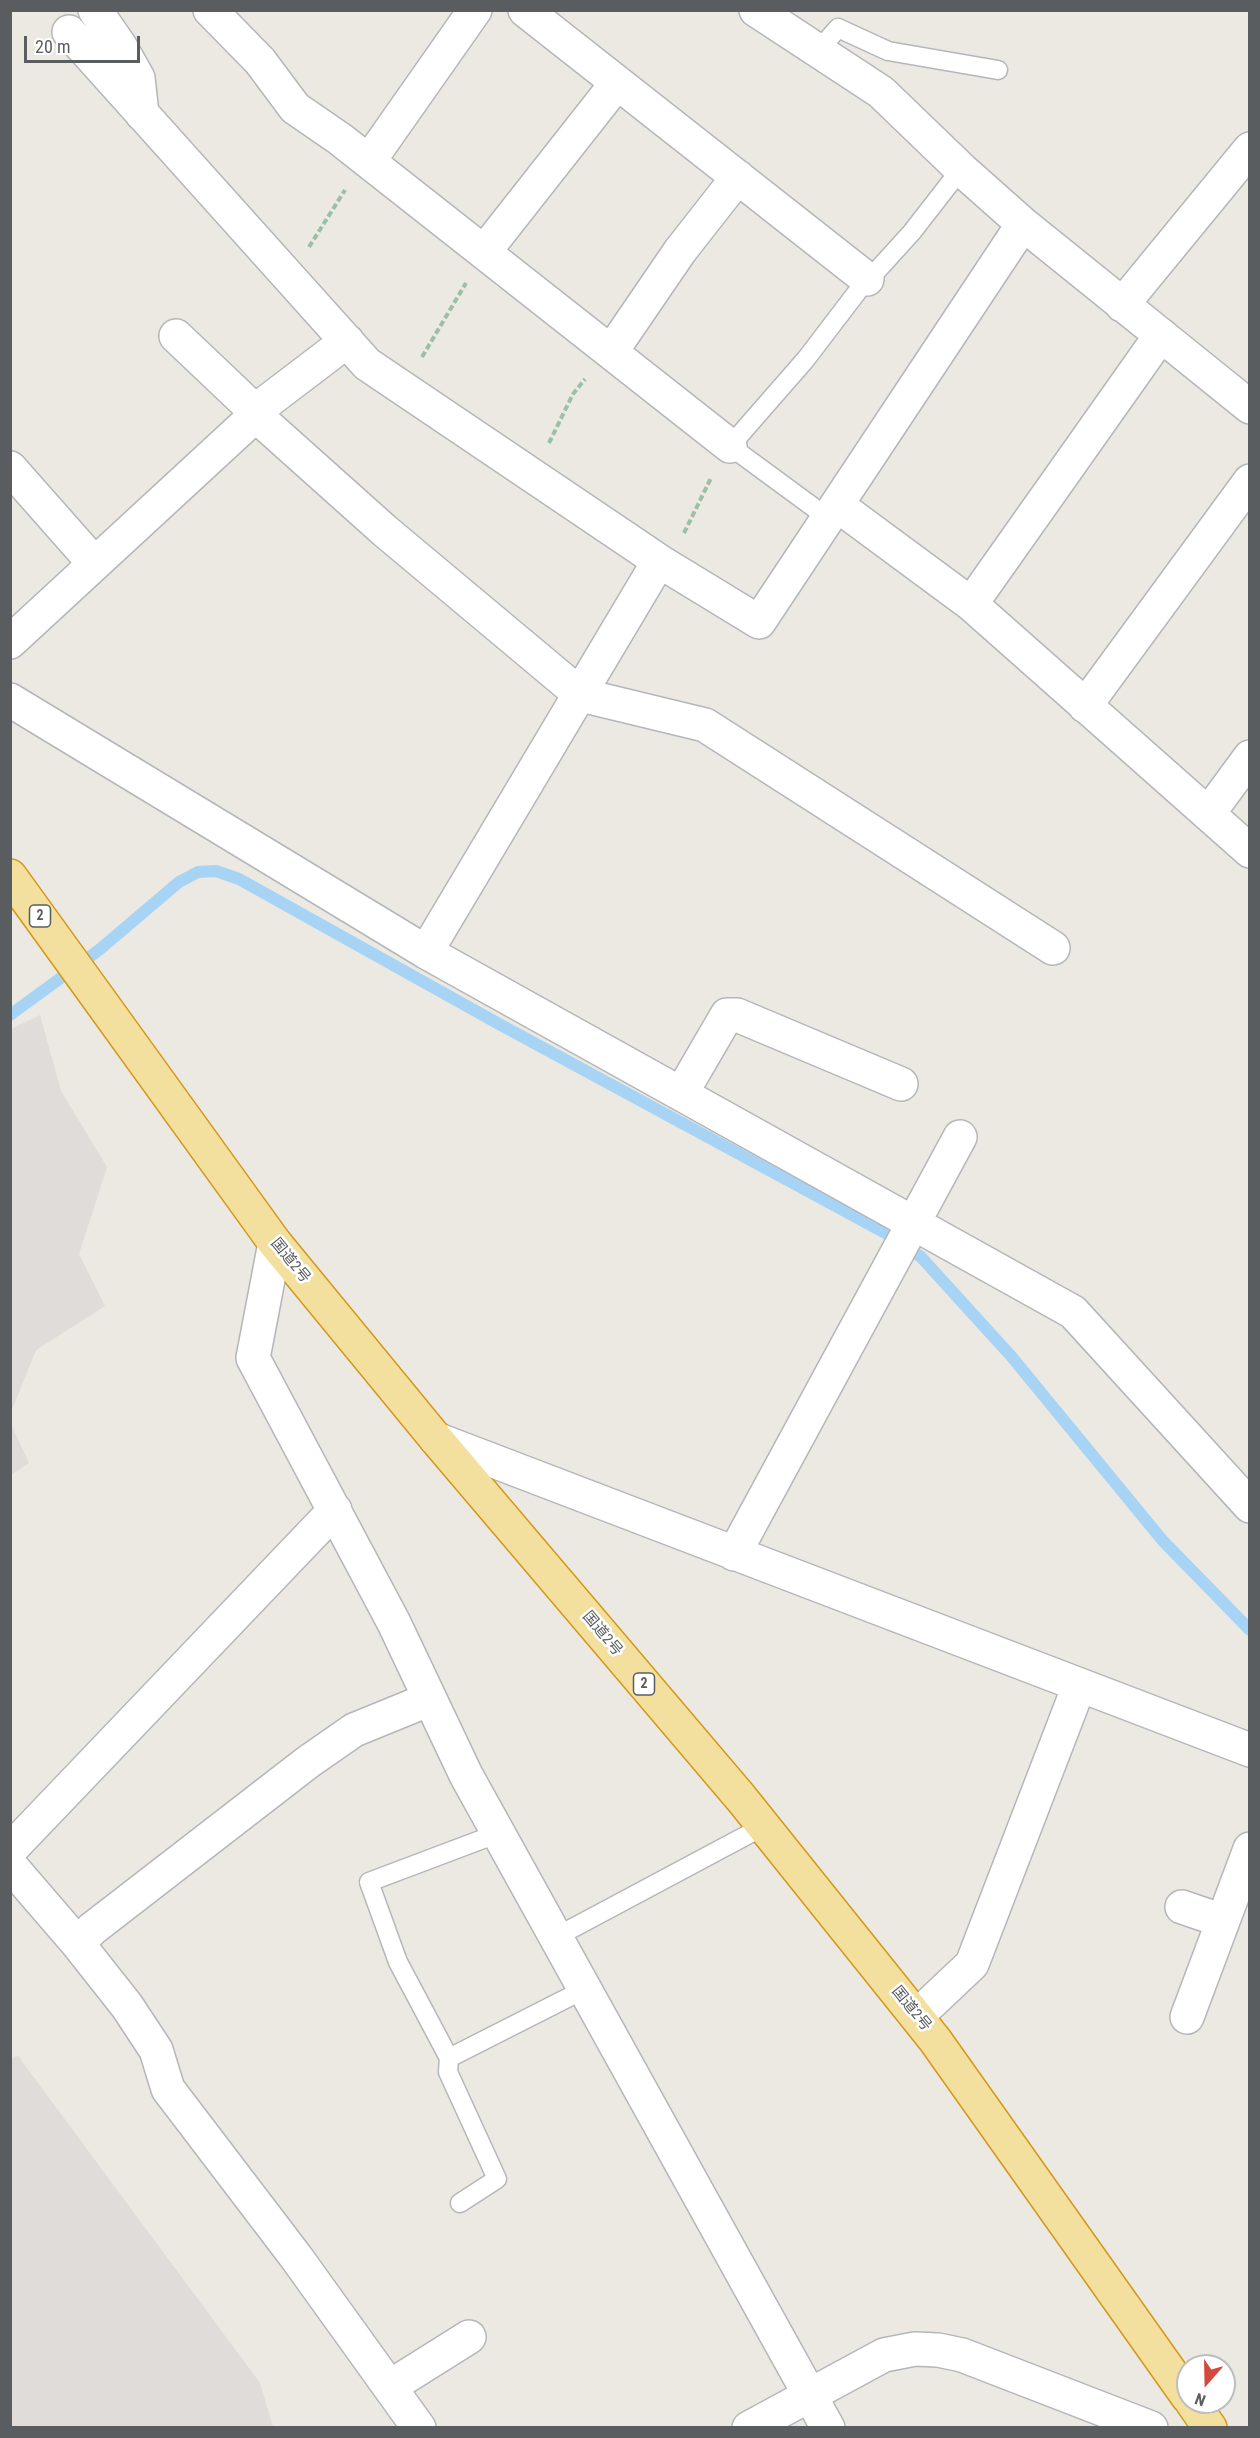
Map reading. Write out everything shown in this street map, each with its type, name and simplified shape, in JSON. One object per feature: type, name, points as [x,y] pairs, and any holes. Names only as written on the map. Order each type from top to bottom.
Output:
[{"type":"highway","name":"国道2号","points":[[10,876],[275,1243],[436,1439],[764,1826],[916,2016],[1176,2380]]},
{"type":"highway","points":[[1201,2414],[1210,2427]]},
{"type":"street","points":[[94,10],[120,46],[138,78],[142,114]]},
{"type":"street","points":[[210,10],[260,61],[295,108],[340,139],[730,446]]},
{"type":"street","points":[[368,161],[475,10]]},
{"type":"street","points":[[525,10],[867,279]]},
{"type":"street","points":[[756,10],[881,92],[1023,224],[1250,407]]},
{"type":"street","points":[[69,32],[367,364],[663,564],[759,622],[1023,224]]},
{"type":"street","points":[[484,252],[617,83]]},
{"type":"street","points":[[1122,305],[1250,149]]},
{"type":"street","points":[[610,350],[680,251],[738,177]]},
{"type":"street","points":[[970,604],[1161,335]]},
{"type":"street","points":[[176,336],[256,412],[262,421],[385,531],[581,695],[705,725],[1053,948]]},
{"type":"street","points":[[10,642],[256,412],[347,341]]},
{"type":"street","points":[[10,468],[94,564]]},
{"type":"street","points":[[1085,706],[1250,481]]},
{"type":"street","points":[[832,512],[970,604],[1250,851]]},
{"type":"street","points":[[426,952],[663,564]]},
{"type":"street","points":[[10,700],[426,952],[681,1094],[906,1237],[1073,1312],[1250,1506]]},
{"type":"street","points":[[1208,814],[1250,757]]},
{"type":"street","points":[[681,1094],[727,1015],[737,1016],[901,1084]]},
{"type":"street","points":[[734,1554],[960,1137]]},
{"type":"street","points":[[275,1243],[253,1358],[394,1623],[466,1775],[828,2427]]},
{"type":"street","points":[[436,1439],[1250,1750]]},
{"type":"street","points":[[10,1850],[334,1510]]},
{"type":"street","points":[[916,2016],[972,1964],[1079,1686]]},
{"type":"street","points":[[78,1944],[92,1929],[308,1762],[354,1730],[430,1699]]},
{"type":"street","points":[[1187,2017],[1250,1850]]},
{"type":"street","points":[[10,1864],[127,2006],[156,2050],[168,2089],[297,2257],[419,2427]]},
{"type":"street","points":[[1182,1907],[1223,1921]]},
{"type":"street","points":[[391,2386],[469,2337]]},
{"type":"street","points":[[748,2427],[884,2355],[915,2349],[938,2350],[962,2355],[1151,2427]]},
{"type":"lane","points":[[818,51],[838,28],[888,51],[998,70]]},
{"type":"lane","points":[[832,512],[730,446],[806,359],[867,279],[912,232],[962,169]]},
{"type":"lane","points":[[556,1937],[764,1826]]},
{"type":"lane","points":[[460,2203],[498,2179],[448,2072],[449,2058],[398,1962],[369,1882],[498,1833]]},
{"type":"lane","points":[[449,2058],[585,1989]]},
{"type":"path","points":[[290,278],[339,198],[368,161]]},
{"type":"path","points":[[404,389],[484,252]]},
{"type":"path","points":[[533,476],[573,394],[610,350]]},
{"type":"path","points":[[663,564],[730,446]]},
{"type":"shaded area","points":[[40,1015],[61,1091],[107,1167],[79,1254],[105,1306],[36,1350],[11,1412],[11,1029]]},
{"type":"shaded area","points":[[10,1422],[29,1463],[11,1475],[10,1475]]},
{"type":"shaded area","points":[[18,2056],[260,2383],[273,2427],[11,2427],[10,2059]]},
{"type":"waterway","points":[[10,1015],[99,950],[179,882],[198,872],[216,871],[239,879],[499,1024],[889,1235],[921,1257],[1011,1356],[1163,1541],[1250,1630]]}]
